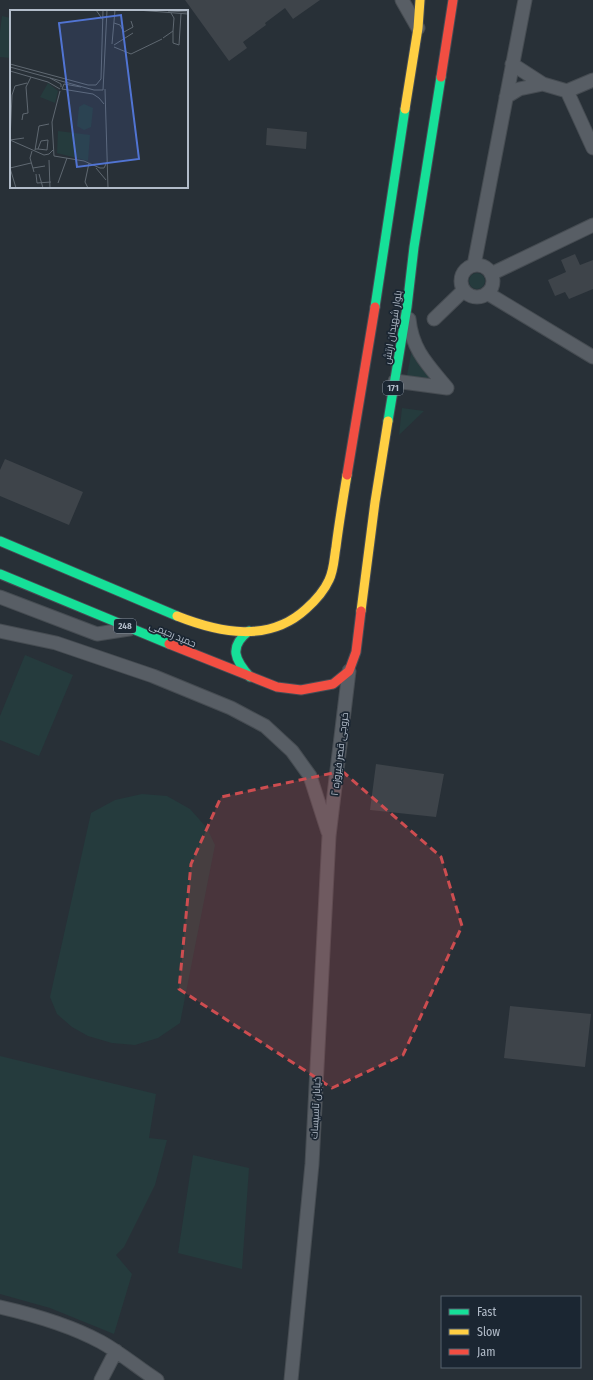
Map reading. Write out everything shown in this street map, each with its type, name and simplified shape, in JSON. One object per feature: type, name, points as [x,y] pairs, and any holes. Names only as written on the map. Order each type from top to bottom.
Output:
[{"type":"main road","name":"بلوار شهیدان ارتش","points":[[249,631],[270,629],[297,616],[316,601],[330,580],[379,281],[418,28],[420,0]]},
{"type":"main road","name":"بلوار شهیدان ارتش","points":[[350,672],[356,652],[375,502],[407,307],[414,247],[453,0]]},
{"type":"main road","name":"حمید رحیمی","points":[[0,541],[195,623],[215,629],[249,631]]},
{"type":"main road","points":[[334,557],[342,546],[348,543]]},
{"type":"main road","points":[[359,545],[363,547],[368,555]]},
{"type":"main road","name":"حمید رحیمی","points":[[0,574],[250,677]]},
{"type":"main road","points":[[249,631],[242,635],[237,641],[234,650],[242,668],[250,677],[277,687],[301,690],[333,684],[350,672]]},
{"type":"street","points":[[402,0],[418,28]]},
{"type":"street","points":[[474,265],[525,0]]},
{"type":"street","points":[[512,64],[543,84],[567,91],[593,80]]},
{"type":"street","points":[[506,97],[519,89],[543,84]]},
{"type":"street","points":[[567,91],[593,148]]},
{"type":"street","points":[[491,274],[593,225]]},
{"type":"street","points":[[474,265],[484,266],[491,274],[492,284],[487,293],[478,297],[472,296],[464,290],[462,286],[462,275],[469,267],[474,265]]},
{"type":"street","points":[[434,319],[464,290]]},
{"type":"street","points":[[487,293],[593,357]]},
{"type":"street","points":[[395,381],[447,388],[428,365],[416,347],[409,327],[407,307]]},
{"type":"street","points":[[0,597],[97,634],[131,628]]},
{"type":"street","points":[[0,631],[56,643],[153,676],[231,708],[265,726],[292,751],[310,776],[329,836]]},
{"type":"street","name":"خروجی قصر فیروزه ۲","points":[[329,836],[350,672]]},
{"type":"street","name":"خیابان تاسیسات","points":[[290,1380],[293,1364],[312,1164],[329,836]]},
{"type":"street","points":[[0,1307],[28,1313],[77,1331],[102,1343],[116,1351],[152,1380]]},
{"type":"street","points":[[102,1380],[116,1351]]},
{"type":"street","points":[[141,1370],[157,1380]]},
{"type":"highlighted area","points":[[342,771],[441,857],[462,926],[403,1055],[332,1088],[179,989],[191,864],[221,797]]},
{"type":"green space","points":[[2,16],[10,18],[10,58],[0,57],[0,32]]},
{"type":"green space","points":[[477,273],[483,275],[485,281],[483,287],[477,289],[471,287],[469,281],[471,275]]},
{"type":"green space","points":[[412,349],[432,383],[406,380]]},
{"type":"green space","points":[[402,408],[424,411],[399,435]]},
{"type":"green space","points":[[25,655],[73,675],[39,756],[0,740],[0,716]]},
{"type":"green space","points":[[142,794],[167,796],[190,809],[207,828],[215,845],[180,1023],[158,1038],[135,1045],[112,1043],[88,1036],[72,1027],[57,1014],[50,997],[91,813],[115,800]]},
{"type":"green space","points":[[0,1056],[156,1094],[149,1138],[167,1140],[155,1185],[124,1247],[116,1255],[132,1274],[114,1334],[50,1308],[0,1294]]},
{"type":"green space","points":[[193,1155],[249,1168],[242,1269],[178,1253]]},
{"type":"building","points":[[185,0],[320,0],[293,19],[285,8],[265,23],[266,25],[243,42],[247,48],[229,61]]},
{"type":"building","points":[[267,128],[307,132],[306,149],[266,145]]},
{"type":"building","points":[[575,254],[580,265],[593,260],[593,289],[569,299],[565,292],[555,296],[548,280],[566,272],[561,260]]},
{"type":"building","points":[[5,459],[83,492],[69,525],[0,496],[0,470]]},
{"type":"building","points":[[376,764],[444,774],[436,817],[370,810]]},
{"type":"building","points":[[510,1006],[591,1014],[585,1067],[504,1058]]},
{"type":"traffic: fast","points":[[388,421],[407,307],[414,247],[441,77]]},
{"type":"traffic: fast","points":[[375,307],[405,109]]},
{"type":"traffic: fast","points":[[0,541],[177,616]]},
{"type":"traffic: fast","points":[[0,574],[169,644]]},
{"type":"traffic: fast","points":[[249,631],[238,643],[236,654],[241,665],[250,677]]},
{"type":"traffic: slow","points":[[405,109],[418,28],[420,0]]},
{"type":"traffic: slow","points":[[361,611],[375,502],[388,421]]},
{"type":"traffic: slow","points":[[177,616],[210,627],[244,632],[260,631],[276,627],[292,620],[306,609],[322,592],[331,576],[347,475]]},
{"type":"traffic: jam","points":[[441,77],[453,0]]},
{"type":"traffic: jam","points":[[347,475],[375,307]]},
{"type":"traffic: jam","points":[[169,644],[277,687],[301,690],[333,684],[349,671],[356,652],[361,611]]}]
